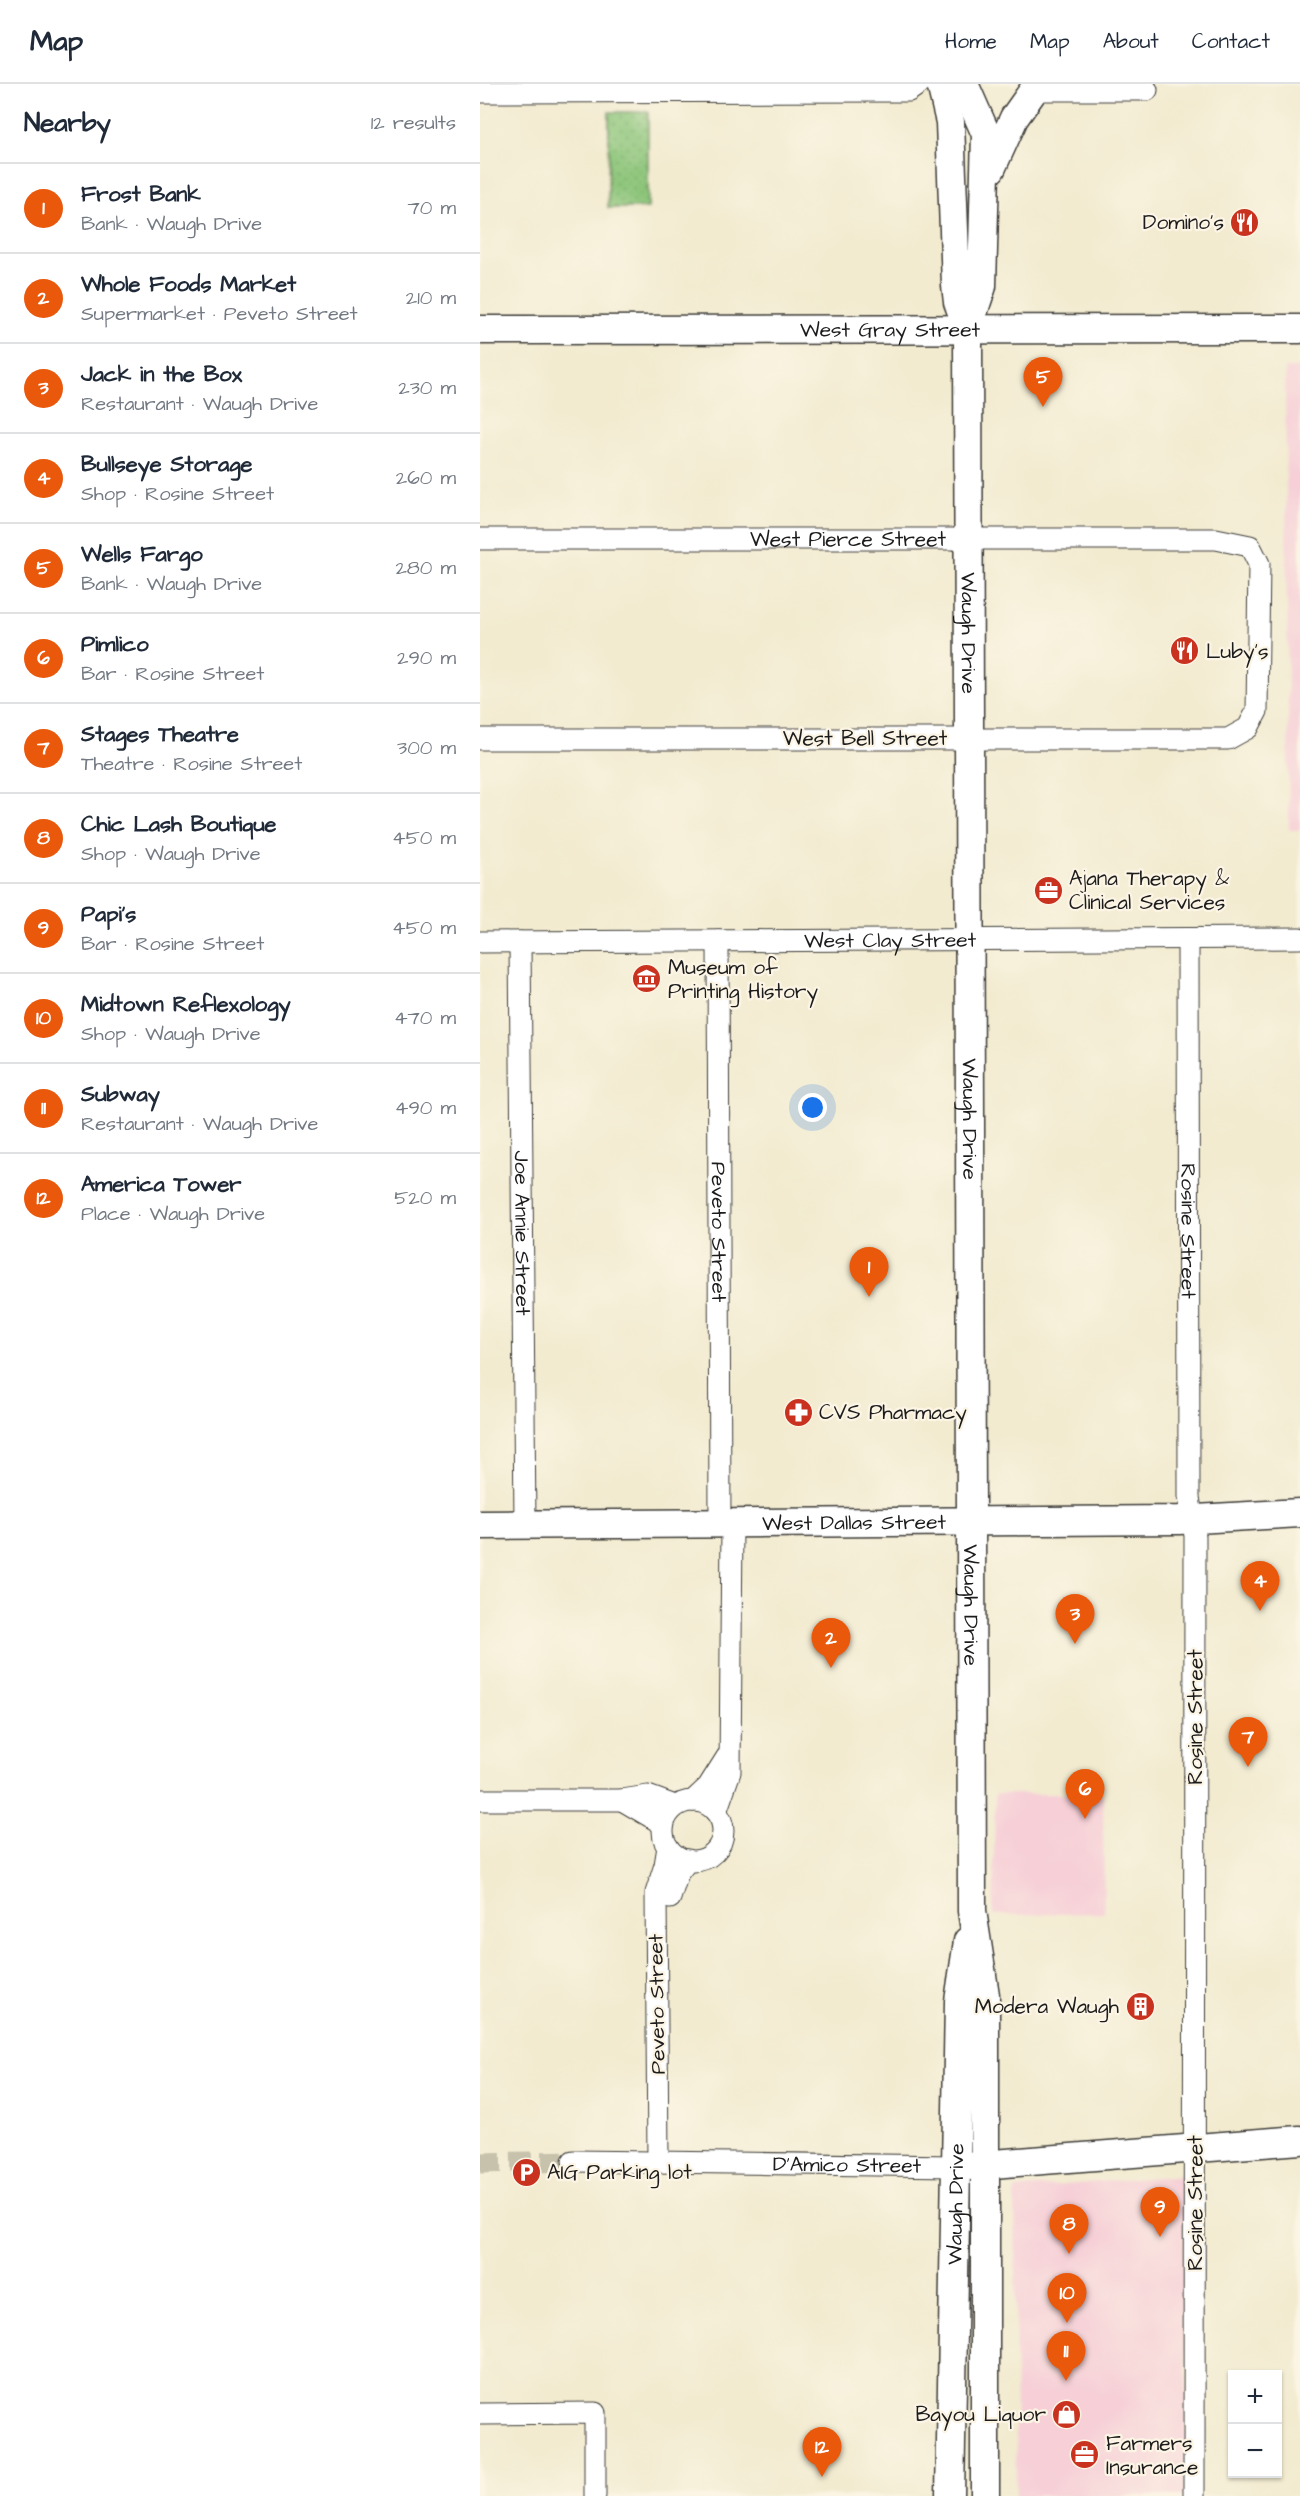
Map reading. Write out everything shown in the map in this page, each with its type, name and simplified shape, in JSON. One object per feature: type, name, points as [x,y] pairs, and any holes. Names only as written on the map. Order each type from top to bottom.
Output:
[{"type":"main road","name":"Waugh Drive","points":[[941,84],[950,122],[956,285],[958,302],[968,328]]},
{"type":"main road","name":"Waugh Drive","points":[[964,84],[986,134],[982,286],[968,328],[972,1911],[985,1995],[985,2496]]},
{"type":"main road","points":[[986,179],[1014,118],[1035,87]]},
{"type":"main road","name":"West Gray Street","points":[[480,330],[1300,329]]},
{"type":"main road","name":"West Dallas Street","points":[[480,1525],[1193,1520],[1300,1513]]},
{"type":"main road","name":"Waugh Drive","points":[[950,2496],[959,2001],[972,1911]]},
{"type":"main road","name":"D'Amico Street","points":[[956,2166],[986,2166],[1300,2140]]},
{"type":"street","points":[[480,92],[909,91],[919,84]]},
{"type":"street","points":[[1035,87],[1147,90]]},
{"type":"street","name":"West Pierce Street","points":[[480,539],[1216,539],[1250,546],[1259,564],[1258,700],[1257,711],[1248,728]]},
{"type":"street","name":"West Bell Street","points":[[480,739],[1228,738],[1248,728]]},
{"type":"street","name":"West Clay Street","points":[[480,942],[1300,938]]},
{"type":"street","name":"Rosine Street","points":[[1188,939],[1189,1497],[1195,1536],[1194,2496]]},
{"type":"street","name":"Peveto Street","points":[[716,1812],[730,1772],[731,1751],[718,941]]},
{"type":"street","name":"Joe Annie Street","points":[[520,942],[525,1525]]},
{"type":"street","points":[[480,1800],[622,1800],[648,1796],[684,1803],[702,1802],[716,1812],[722,1827],[720,1842],[704,1858],[688,1860],[673,1854],[662,1833],[663,1824],[684,1803],[708,1787],[731,1751]]},
{"type":"street","points":[[622,1800],[663,1824]]},
{"type":"street","name":"Peveto Street","points":[[665,2162],[656,1893],[668,1847]]},
{"type":"street","name":"Peveto Street","points":[[665,2162],[670,1896],[678,1873],[688,1860]]},
{"type":"street","name":"D'Amico Street","points":[[573,2162],[956,2166]]},
{"type":"street","points":[[480,2414],[595,2413],[595,2496]]},
{"type":"shaded area","points":[[1285,368],[1300,368],[1300,830],[1289,830]]},
{"type":"shaded area","points":[[995,1794],[1103,1794],[1104,1913],[993,1915]]},
{"type":"shaded area","points":[[1183,2175],[1188,2496],[1016,2496],[1015,2189]]},
{"type":"green space","points":[[609,112],[648,112],[648,208],[608,208]]},
{"type":"tunnel","points":[[480,2163],[573,2161]]},
{"type":"place","name":"Domino's","points":[[1245,222]]},
{"type":"place","name":"Wells Fargo","points":[[1043,407]]},
{"type":"place","name":"Luby's","points":[[1185,651]]},
{"type":"place","name":"Ajana Therapy & Clinical Services","points":[[1048,890]]},
{"type":"place","name":"Museum of Printing History","points":[[647,979]]},
{"type":"place","name":"Frost Bank","points":[[869,1297]]},
{"type":"place","name":"CVS Pharmacy","points":[[798,1412]]},
{"type":"place","name":"Bullseye Storage","points":[[1260,1611]]},
{"type":"place","name":"Jack in the Box","points":[[1075,1644]]},
{"type":"place","name":"Whole Foods Market","points":[[831,1668]]},
{"type":"place","name":"Stages Theatre","points":[[1248,1767]]},
{"type":"place","name":"Pimlico","points":[[1085,1819]]},
{"type":"place","name":"Modera Waugh","points":[[1140,2006]]},
{"type":"place","name":"AIG Parking lot","points":[[526,2172]]},
{"type":"place","name":"Papi's","points":[[1160,2237]]},
{"type":"place","name":"Chic Lash Boutique","points":[[1069,2254]]},
{"type":"place","name":"Midtown Reflexology","points":[[1067,2323]]},
{"type":"place","name":"Subway","points":[[1066,2381]]},
{"type":"place","name":"Bayou Liquor","points":[[1067,2414]]},
{"type":"place","name":"Farmers Insurance","points":[[1085,2455]]},
{"type":"place","name":"America Tower","points":[[822,2477]]}]
